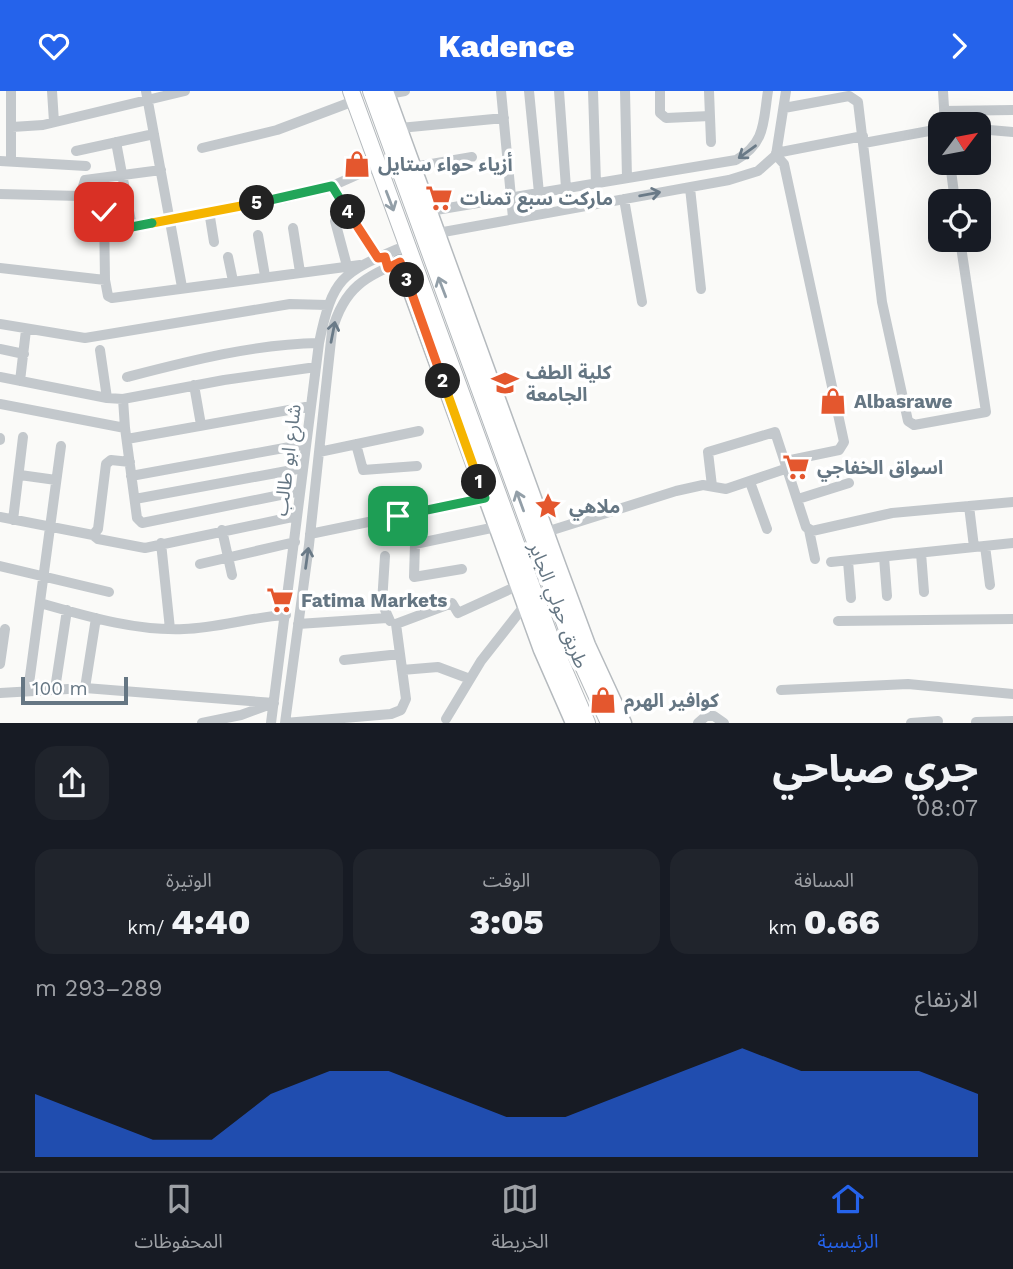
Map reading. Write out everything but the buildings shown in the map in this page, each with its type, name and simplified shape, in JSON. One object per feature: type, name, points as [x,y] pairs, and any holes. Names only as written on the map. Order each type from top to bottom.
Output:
[{"type":"highway","name":"طريق حولي الجاير","points":[[371,91],[412,176],[552,569],[577,655],[609,723]]},
{"type":"highway","name":"طريق حولي الجاير","points":[[352,96],[377,166],[404,259],[492,497],[587,723]]},
{"type":"highway","points":[[404,259],[409,286]]},
{"type":"main road","points":[[387,93],[400,128],[412,176],[438,233],[466,332],[546,532],[552,569],[624,723]]},
{"type":"main road","points":[[409,286],[492,497],[496,527],[517,586],[573,723]]},
{"type":"street","points":[[11,91],[12,127],[5,161],[86,166]]},
{"type":"street","points":[[52,91],[54,122]]},
{"type":"street","points":[[12,127],[54,122],[147,95],[185,91]]},
{"type":"street","points":[[387,93],[405,91]]},
{"type":"street","points":[[501,91],[513,218]]},
{"type":"street","points":[[529,91],[539,193]]},
{"type":"street","points":[[559,91],[566,188]]},
{"type":"street","points":[[593,91],[596,183]]},
{"type":"street","points":[[625,91],[627,178]]},
{"type":"street","points":[[660,91],[660,113],[666,118],[710,116]]},
{"type":"street","points":[[709,91],[710,142]]},
{"type":"street","points":[[430,211],[736,160],[754,150],[761,134],[768,91]]},
{"type":"street","points":[[438,233],[748,175],[766,166],[776,154],[786,91]]},
{"type":"street","points":[[943,91],[944,111],[1013,110]]},
{"type":"street","points":[[147,95],[182,287]]},
{"type":"street","points":[[202,148],[277,130],[352,96]]},
{"type":"street","points":[[784,108],[855,97],[858,102],[882,302],[908,421],[914,425],[986,412],[962,252]]},
{"type":"street","points":[[400,128],[504,118]]},
{"type":"street","points":[[991,130],[1013,132]]},
{"type":"street","points":[[776,154],[928,131]]},
{"type":"street","points":[[76,151],[154,134]]},
{"type":"street","points":[[116,142],[132,227]]},
{"type":"street","points":[[546,532],[676,491],[697,486],[726,489],[750,482],[787,464],[839,450],[844,442],[784,164],[776,154]]},
{"type":"street","points":[[412,176],[472,157]]},
{"type":"street","points":[[106,232],[332,186],[377,166]]},
{"type":"street","points":[[0,194],[80,196],[85,180],[161,170]]},
{"type":"street","points":[[332,186],[380,257],[404,259]]},
{"type":"street","points":[[690,187],[701,289]]},
{"type":"street","points":[[624,199],[642,302]]},
{"type":"street","points":[[209,211],[214,242]]},
{"type":"street","points":[[104,212],[105,280],[108,296],[112,298],[366,264]]},
{"type":"street","points":[[335,221],[347,266]]},
{"type":"street","points":[[293,228],[300,272]]},
{"type":"street","points":[[258,235],[265,277]]},
{"type":"street","points":[[228,257],[233,281]]},
{"type":"street","name":"شارع ابو طالب","points":[[271,723],[318,343],[327,305],[339,281],[366,264],[380,257],[404,259]]},
{"type":"street","name":"شارع ابو طالب","points":[[285,723],[310,534],[332,331],[345,298],[359,283],[404,259]]},
{"type":"street","points":[[0,268],[105,280]]},
{"type":"street","points":[[0,324],[85,338],[290,304],[327,305]]},
{"type":"street","points":[[20,381],[26,330]]},
{"type":"street","points":[[127,377],[194,360],[293,343],[318,343]]},
{"type":"street","points":[[0,349],[24,354]]},
{"type":"street","points":[[100,350],[107,398]]},
{"type":"street","points":[[194,360],[201,425]]},
{"type":"street","points":[[0,377],[107,398],[123,398],[316,367]]},
{"type":"street","points":[[123,398],[137,518],[142,523],[300,491]]},
{"type":"street","points":[[0,404],[126,433],[201,425],[311,406]]},
{"type":"street","points":[[319,452],[419,431]]},
{"type":"street","points":[[712,486],[706,454],[713,449],[775,432],[809,530],[815,559]]},
{"type":"street","points":[[13,520],[23,437]]},
{"type":"street","points":[[131,475],[306,444]]},
{"type":"street","points":[[356,444],[363,470],[417,465]]},
{"type":"street","points":[[28,691],[61,446]]},
{"type":"street","points":[[93,535],[98,529],[106,464],[111,460],[130,462]]},
{"type":"street","points":[[135,499],[303,468]]},
{"type":"street","points":[[20,475],[56,480]]},
{"type":"street","points":[[750,482],[766,529]]},
{"type":"street","points":[[798,499],[849,483]]},
{"type":"street","points":[[310,534],[492,497]]},
{"type":"street","points":[[809,530],[892,513],[1013,502]]},
{"type":"street","points":[[970,506],[990,585]]},
{"type":"street","points":[[0,517],[145,548],[297,516]]},
{"type":"street","points":[[462,569],[414,577],[415,544],[496,527]]},
{"type":"street","points":[[222,530],[232,575]]},
{"type":"street","points":[[200,564],[295,543]]},
{"type":"street","points":[[831,562],[1013,543]]},
{"type":"street","points":[[161,544],[170,629]]},
{"type":"street","points":[[921,553],[924,592]]},
{"type":"street","points":[[285,723],[393,718],[405,705],[400,654],[391,621],[382,603],[385,556]]},
{"type":"street","points":[[884,557],[887,596]]},
{"type":"street","points":[[848,561],[851,598]]},
{"type":"street","points":[[0,566],[109,592]]},
{"type":"street","points":[[298,624],[391,621],[452,603],[458,613],[517,586]]},
{"type":"street","points":[[40,603],[96,618],[170,629],[286,615]]},
{"type":"street","points":[[446,719],[470,679],[525,605]]},
{"type":"street","points":[[55,689],[67,610]]},
{"type":"street","points":[[85,688],[96,618]]},
{"type":"street","points":[[838,621],[1013,619]]},
{"type":"street","points":[[0,664],[5,629]]},
{"type":"street","points":[[344,660],[400,654]]},
{"type":"street","points":[[280,660],[293,662]]},
{"type":"street","points":[[402,670],[439,667],[470,679]]},
{"type":"street","points":[[781,690],[908,684],[1013,694]]},
{"type":"street","points":[[0,693],[85,688],[274,703]]},
{"type":"street","points":[[202,723],[241,715],[274,703]]},
{"type":"street","points":[[698,723],[706,716],[714,716],[724,723]]},
{"type":"street","points":[[911,723],[938,721]]},
{"type":"street","points":[[976,722],[1013,721]]},
{"type":"place","name":"أزياء حواء ستايل","points":[[357,164]]},
{"type":"place","name":"ماركت سبع تمنات","points":[[439,198]]},
{"type":"place","name":"كلية الطف الجامعة","points":[[505,383]]},
{"type":"place","name":"Albasrawe","points":[[833,401]]},
{"type":"place","name":"اسواق الخفاجي","points":[[796,467]]},
{"type":"place","name":"ملاهي","points":[[548,506]]},
{"type":"place","name":"Fatima Markets","points":[[280,600]]},
{"type":"place","name":"كوافير الهرم","points":[[603,700]]},
{"type":"route","points":[[104,212],[106,232],[287,198],[332,186],[378,258],[385,257],[388,268],[400,262],[485,498],[398,516]]}]
